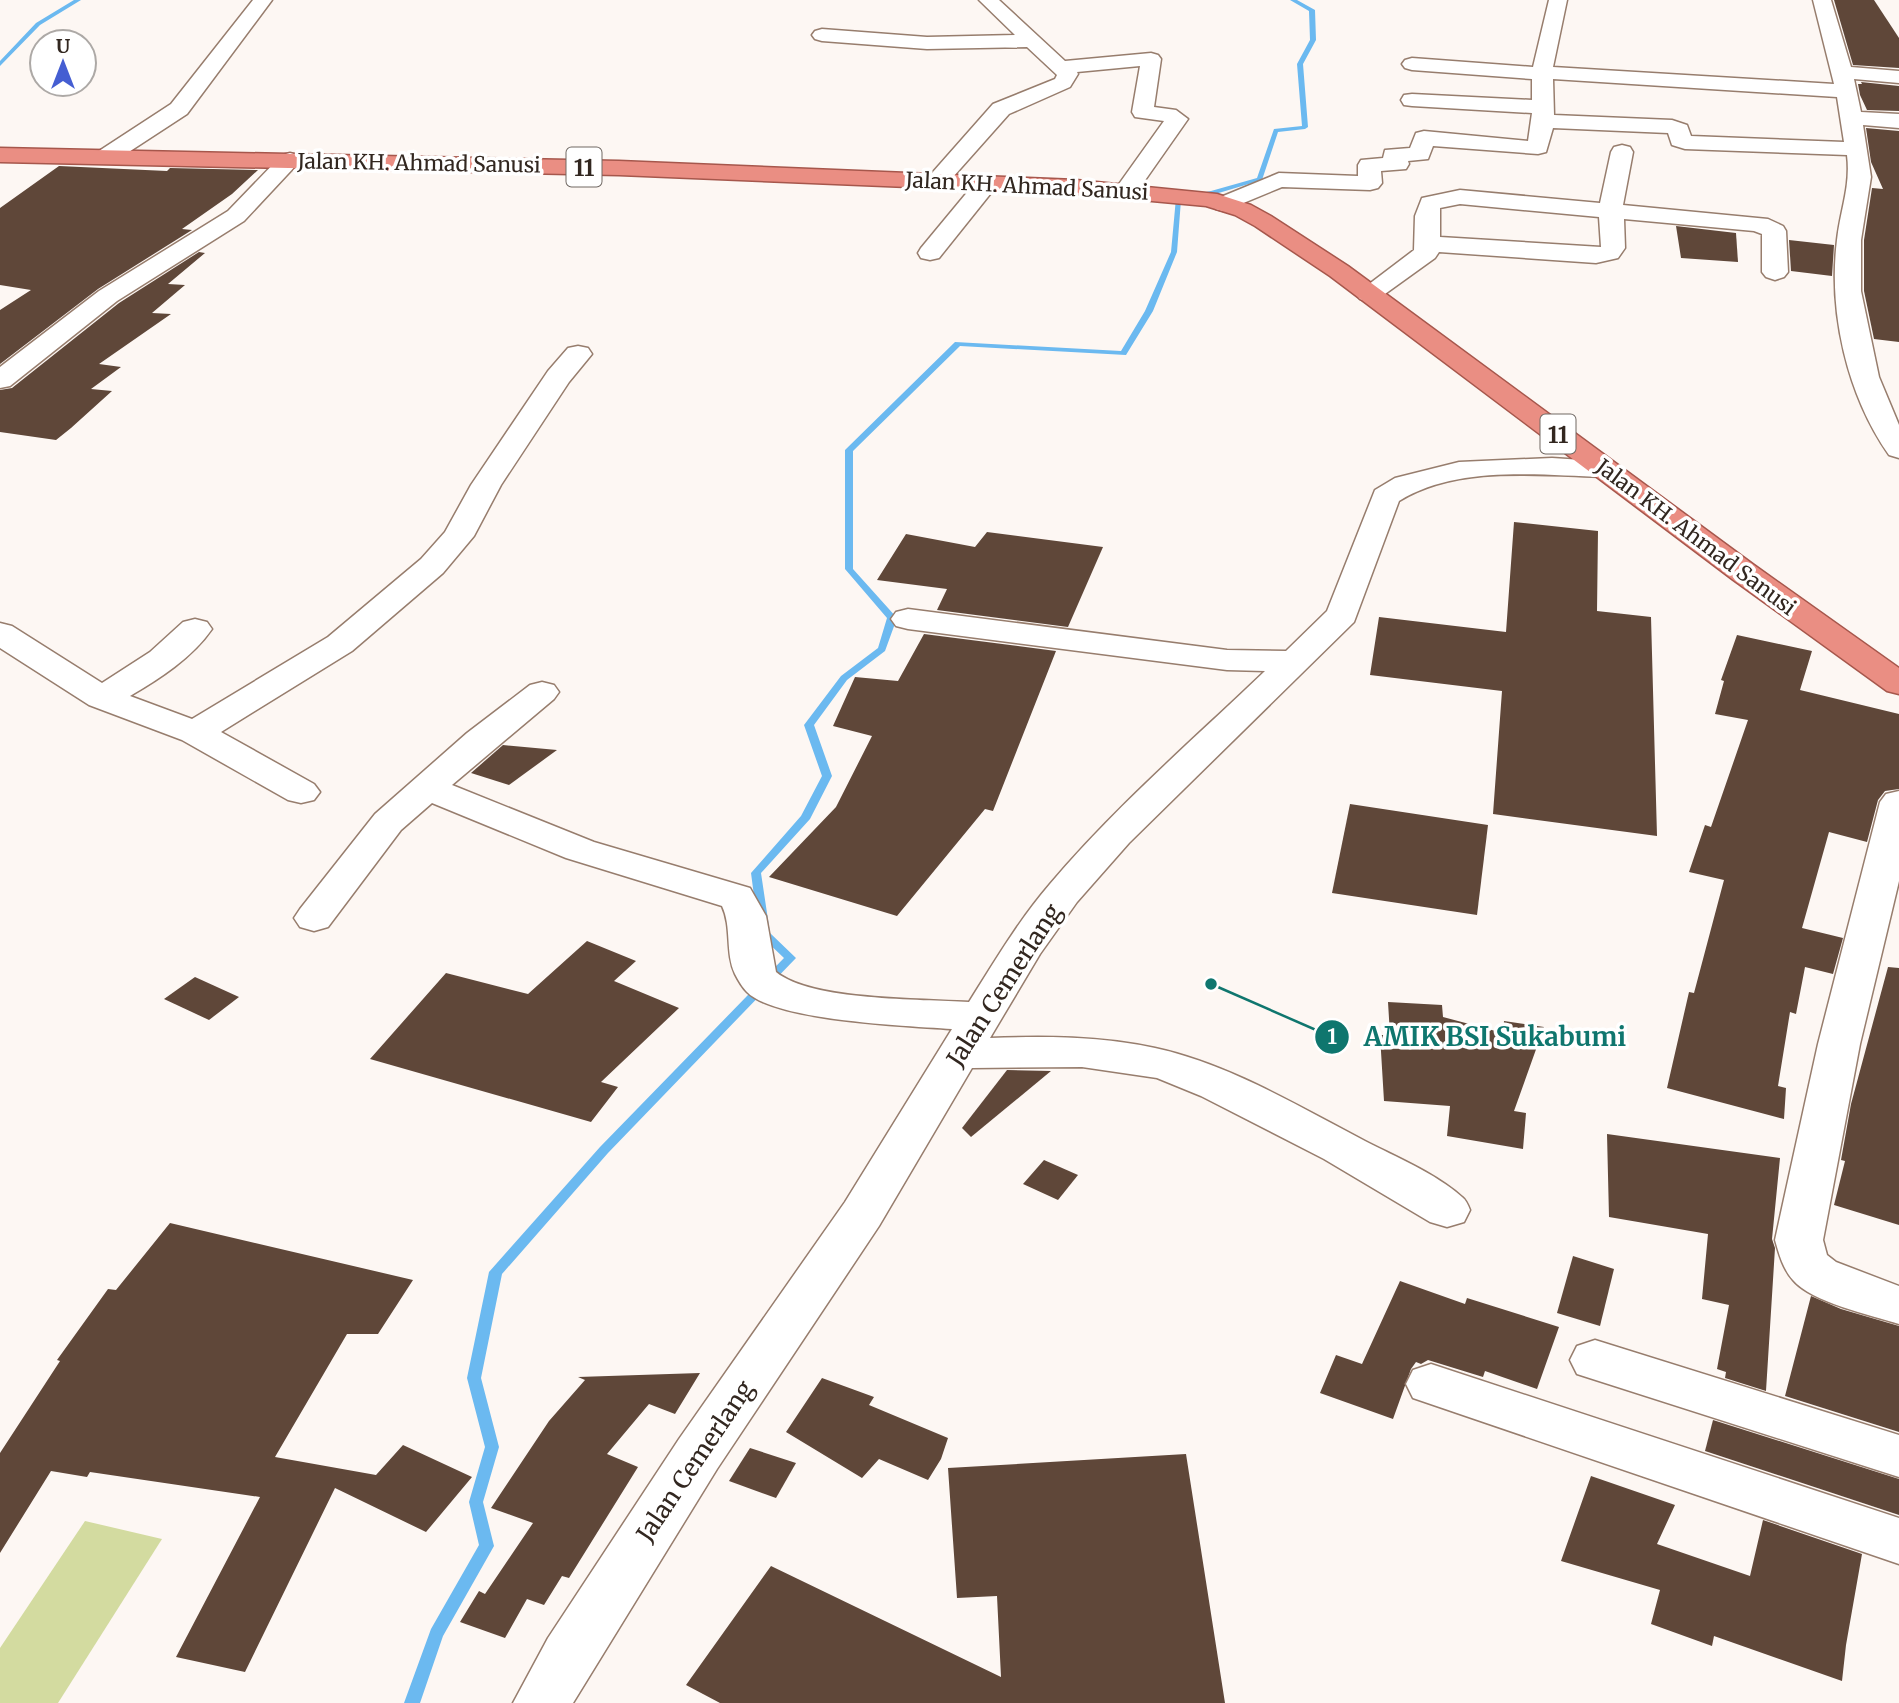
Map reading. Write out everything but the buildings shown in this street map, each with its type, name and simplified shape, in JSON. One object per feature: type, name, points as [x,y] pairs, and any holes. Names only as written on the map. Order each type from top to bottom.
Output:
[{"type":"highway","name":"Jalan KH. Ahmad Sanusi","points":[[0,155],[632,168],[1126,191],[1217,202],[1263,221],[1339,271],[1899,684]]},
{"type":"street","points":[[107,156],[179,109],[263,0]]},
{"type":"street","points":[[937,181],[1001,109],[1063,83],[1068,74],[988,0]]},
{"type":"street","points":[[1217,202],[1279,180],[1370,183],[1369,165],[1398,164],[1393,155],[1420,154],[1424,138],[1538,147],[1543,114],[1542,71],[1558,0]]},
{"type":"street","points":[[1822,0],[1833,31],[1844,81],[1860,178],[1850,239],[1850,305],[1857,352],[1881,417],[1899,449]]},
{"type":"street","points":[[822,34],[927,43],[1031,41]]},
{"type":"street","points":[[1062,66],[1151,60],[1143,112],[1168,115],[1177,120],[1126,191]]},
{"type":"street","points":[[1415,60],[1542,71],[1844,81],[1899,78]]},
{"type":"street","points":[[1412,100],[1672,127],[1679,130],[1680,140],[1685,142],[1857,149]]},
{"type":"street","points":[[1851,118],[1899,121]]},
{"type":"street","points":[[1429,244],[1596,256],[1609,253],[1613,248],[1611,208],[1622,152]]},
{"type":"street","points":[[0,380],[108,296],[236,216],[290,160]]},
{"type":"street","points":[[930,253],[987,183]]},
{"type":"street","points":[[1369,294],[1409,268],[1426,253],[1429,244],[1426,228],[1427,207],[1430,203],[1460,197],[1611,208],[1741,221],[1769,227],[1774,231],[1775,272]]},
{"type":"street","points":[[1339,271],[1409,268]]},
{"type":"street","points":[[195,732],[340,643],[432,566],[457,536],[486,485],[552,385],[578,354]]},
{"type":"street","name":"Jalan Cemerlang","points":[[542,1703],[568,1656],[698,1454],[862,1214],[1022,949],[1063,893],[1115,835],[1342,615],[1386,496],[1399,484],[1423,476],[1456,471],[1545,467],[1603,468]]},
{"type":"street","points":[[908,619],[1227,660],[1296,661]]},
{"type":"street","points":[[101,698],[137,679],[174,652],[195,629]]},
{"type":"street","points":[[0,633],[101,698],[195,732],[301,792]]},
{"type":"street","points":[[314,918],[388,822],[542,692]]},
{"type":"street","points":[[427,788],[580,850],[736,897],[745,910],[755,972],[762,983],[774,991],[791,998],[833,1004],[982,1017]]},
{"type":"street","points":[[1899,802],[1839,1044],[1799,1240],[1804,1259],[1812,1271],[1899,1305]]},
{"type":"street","points":[[959,1054],[1066,1050],[1158,1064],[1189,1073],[1403,1180],[1447,1210]]},
{"type":"street","points":[[1595,1360],[1899,1456]]},
{"type":"street","points":[[1432,1384],[1899,1541]]},
{"type":"green space","points":[[85,1521],[162,1539],[58,1703],[0,1703],[0,1648]]},
{"type":"waterway","points":[[0,64],[38,24],[78,0]]},
{"type":"waterway","points":[[412,1703],[436,1634],[487,1546],[476,1502],[492,1447],[474,1378],[496,1272],[604,1150],[790,958],[765,934],[756,873],[806,817],[827,776],[809,725],[844,678],[882,649],[892,618],[849,569],[849,450],[958,344],[1123,353],[1149,311],[1174,252],[1178,199],[1212,193],[1260,179],[1276,130],[1305,127],[1300,64],[1313,40],[1312,10],[1293,0]]},
{"type":"place","name":"AMIK BSI Sukabumi","points":[[1211,984]]}]
